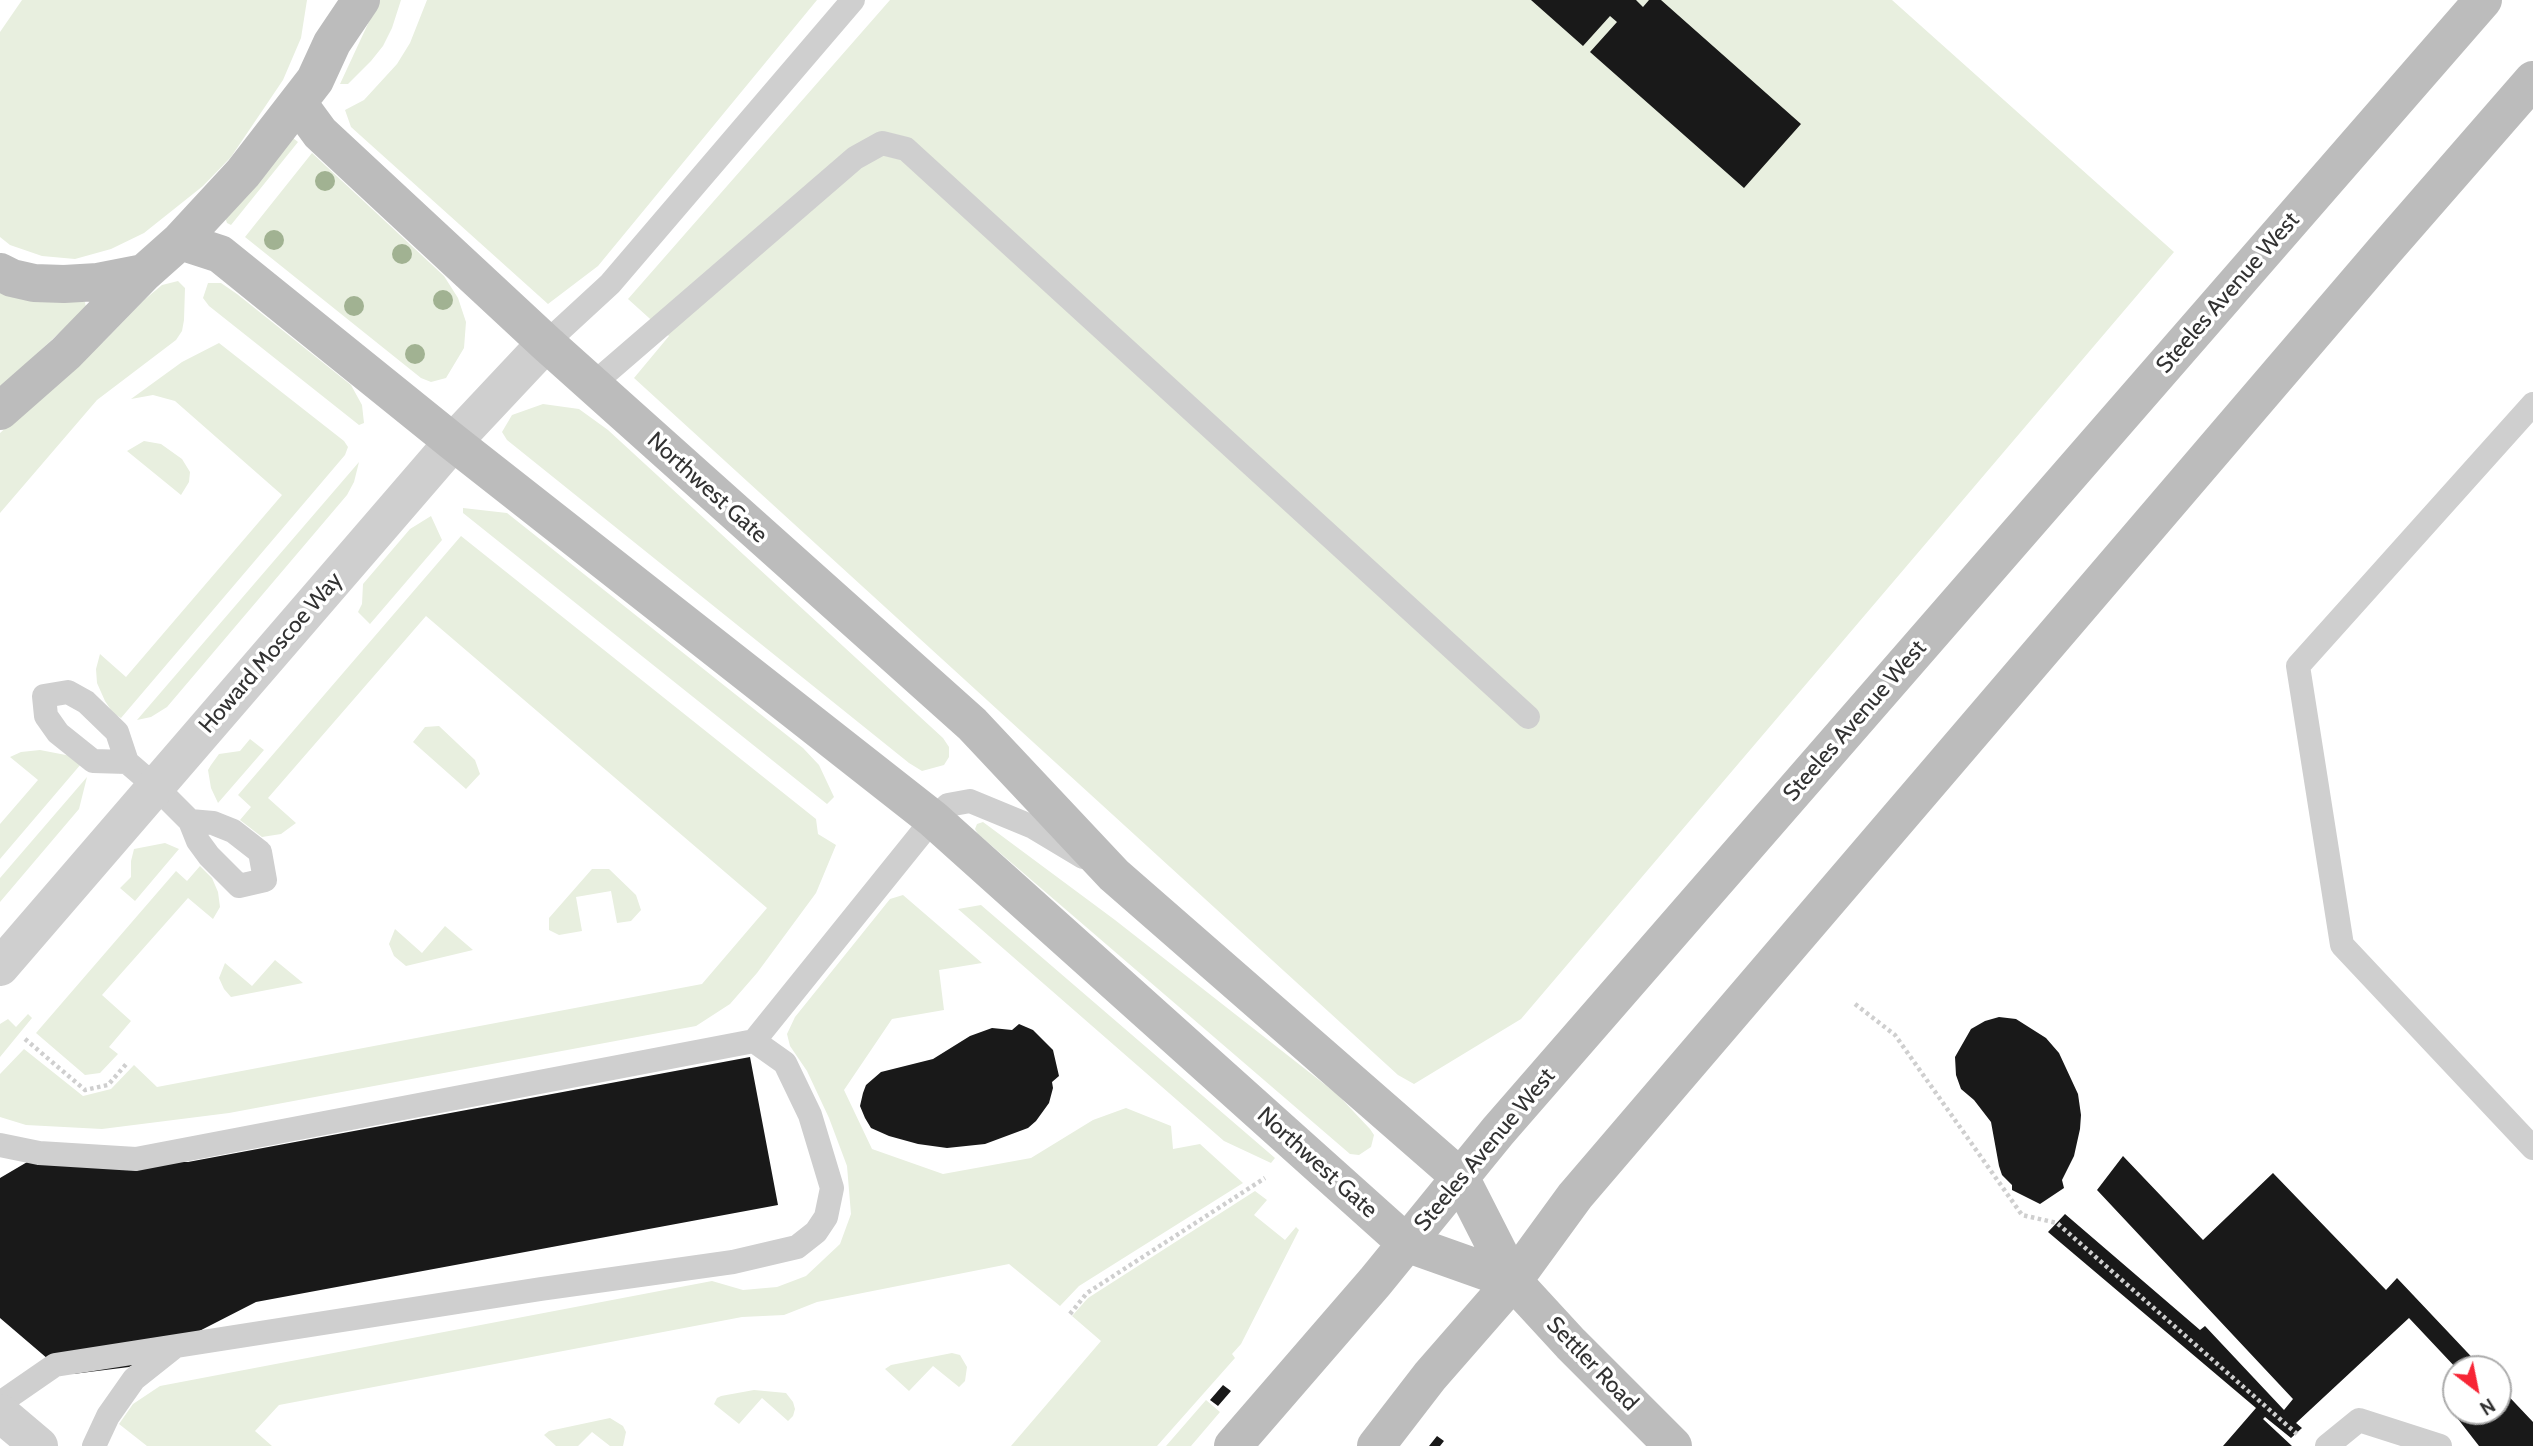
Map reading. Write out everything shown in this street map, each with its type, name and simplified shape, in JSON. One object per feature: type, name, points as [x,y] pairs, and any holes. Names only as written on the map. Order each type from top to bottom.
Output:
[{"type":"street","points":[[332,43],[336,0]]},
{"type":"street","points":[[0,411],[66,353],[144,273],[180,241],[243,173],[315,79],[332,43],[361,0]]},
{"type":"street","name":"Steeles Avenue West","points":[[1233,1446],[1460,1177],[2483,0]]},
{"type":"street","points":[[1376,1446],[1430,1376],[1513,1281],[1575,1196],[2533,80]]},
{"type":"street","name":"Northwest Gate","points":[[298,103],[320,133],[545,343],[972,724],[1114,875],[1460,1177],[1513,1281]]},
{"type":"street","name":"Northwest Gate","points":[[180,241],[220,254],[453,442],[933,819],[1406,1243],[1513,1281]]},
{"type":"street","points":[[0,272],[34,283],[64,284],[98,282],[144,273]]},
{"type":"street","name":"Howard Moscoe Way","points":[[0,967],[453,442],[545,343]]},
{"type":"street","name":"Settler Road","points":[[1513,1281],[1571,1344],[1673,1446]]},
{"type":"street","points":[[0,1413],[39,1446]]},
{"type":"lane","points":[[545,343],[610,284],[853,0]]},
{"type":"lane","points":[[593,386],[855,158],[882,143],[906,149],[1528,717]]},
{"type":"lane","points":[[2533,404],[2298,666],[2342,945],[2533,1148]]},
{"type":"lane","points":[[127,762],[190,821]]},
{"type":"lane","name":"Northwest Gate","points":[[933,819],[948,805],[970,801],[1033,827],[1114,875]]},
{"type":"lane","points":[[0,1145],[39,1153],[136,1159],[754,1041],[933,819]]},
{"type":"lane","points":[[0,1403],[55,1365],[541,1289],[733,1262],[797,1247],[816,1232],[826,1217],[832,1188],[810,1115],[785,1063],[754,1041]]},
{"type":"lane","points":[[94,1446],[108,1416],[134,1379],[174,1348]]},
{"type":"lane","points":[[2327,1446],[2359,1420],[2441,1446]]},
{"type":"path","points":[[1856,1004],[1895,1035],[2022,1214],[2057,1223],[2301,1437]]},
{"type":"path","points":[[25,1039],[85,1090],[108,1085],[128,1062]]},
{"type":"path","points":[[1070,1314],[1087,1293],[1265,1178]]},
{"type":"green space","points":[[22,0],[307,0],[301,38],[283,80],[231,157],[203,186],[144,233],[111,249],[75,259],[42,256],[10,245],[0,237],[0,32]]},
{"type":"green space","points":[[379,0],[401,0],[392,28],[371,61],[348,84],[340,84]]},
{"type":"green space","points":[[427,0],[817,0],[598,266],[548,304],[351,127],[345,110],[364,100],[397,64],[410,43]]},
{"type":"green space","points":[[890,0],[1892,0],[2174,252],[1521,1019],[1414,1084],[1398,1075],[634,378],[669,336],[628,299]]},
{"type":"green space","points":[[293,138],[298,142],[231,225],[227,223],[225,217]]},
{"type":"green space","points":[[312,153],[444,276],[458,298],[466,322],[464,348],[446,378],[431,382],[421,378],[245,237]]},
{"type":"green space","points":[[178,281],[185,288],[184,320],[182,331],[176,340],[97,400],[0,513],[0,433],[104,341],[144,300],[162,285]]},
{"type":"green space","points":[[208,283],[221,283],[237,294],[351,385],[362,405],[364,423],[359,425],[209,306],[203,298]]},
{"type":"green space","points":[[0,287],[44,299],[85,302],[86,308],[0,388]]},
{"type":"green space","points":[[219,343],[344,441],[348,447],[345,455],[121,718],[113,713],[97,683],[96,669],[100,654],[126,677],[282,495],[175,401],[153,395],[131,399],[182,362]]},
{"type":"green space","points":[[543,404],[579,409],[608,430],[943,738],[949,747],[949,757],[944,765],[922,771],[909,763],[507,440],[502,432],[512,415]]},
{"type":"green space","points":[[144,441],[161,444],[182,459],[190,472],[189,482],[181,495],[127,451]]},
{"type":"green space","points":[[359,462],[354,482],[347,495],[167,707],[151,717],[137,720]]},
{"type":"green space","points":[[463,508],[507,513],[803,748],[819,765],[834,797],[827,804],[463,513]]},
{"type":"green space","points":[[431,516],[442,540],[370,624],[358,612],[362,604],[363,584],[410,529]]},
{"type":"green space","points":[[461,536],[816,819],[818,834],[836,845],[816,893],[757,973],[730,1004],[696,1026],[229,1113],[102,1129],[26,1125],[0,1117],[0,1074],[24,1049],[83,1096],[111,1089],[134,1065],[157,1087],[702,984],[767,908],[426,616],[268,798],[296,823],[281,834],[262,837],[240,820],[251,807],[238,795]]},
{"type":"green space","points":[[439,726],[475,760],[480,774],[466,789],[413,742],[425,727]]},
{"type":"green space","points":[[250,739],[264,750],[218,803],[211,788],[208,770],[219,754],[240,751]]},
{"type":"green space","points":[[40,750],[71,756],[81,764],[0,859],[0,824],[38,780],[10,757],[21,752]]},
{"type":"green space","points":[[87,777],[79,809],[0,902],[0,878]]},
{"type":"green space","points":[[983,822],[1115,920],[1337,1094],[1374,1135],[1371,1147],[1359,1155],[1350,1154],[978,834],[975,829],[977,824]]},
{"type":"green space","points":[[165,843],[179,849],[135,901],[120,888],[131,877],[134,849]]},
{"type":"green space","points":[[200,866],[212,878],[220,907],[213,919],[188,898],[102,995],[131,1021],[109,1047],[118,1054],[100,1073],[85,1075],[36,1033],[176,871],[187,881]]},
{"type":"green space","points":[[592,869],[609,869],[636,895],[641,910],[631,921],[617,923],[611,891],[576,897],[582,931],[559,935],[549,930],[549,918]]},
{"type":"green space","points":[[903,895],[982,963],[939,970],[944,1010],[892,1019],[844,1090],[872,1149],[943,1174],[1031,1158],[1093,1120],[1126,1108],[1171,1126],[1173,1149],[1200,1144],[1243,1183],[1079,1286],[1060,1306],[1009,1264],[817,1302],[784,1315],[742,1317],[279,1405],[255,1431],[272,1446],[147,1446],[119,1424],[133,1404],[160,1386],[712,1281],[743,1290],[777,1287],[806,1276],[840,1244],[851,1214],[847,1166],[829,1118],[807,1071],[790,1046],[787,1034],[795,1017],[890,899]]},
{"type":"green space","points":[[981,905],[1275,1158],[1271,1163],[1224,1141],[958,909]]},
{"type":"green space","points":[[445,926],[473,950],[406,966],[394,956],[389,944],[395,929],[422,953]]},
{"type":"green space","points":[[275,960],[303,983],[231,997],[219,978],[225,963],[252,986]]},
{"type":"green space","points":[[28,1014],[32,1018],[0,1057],[0,1024],[8,1019],[16,1027]]},
{"type":"green space","points":[[1255,1191],[1267,1200],[1254,1215],[1285,1240],[1296,1227],[1299,1230],[1241,1344],[1232,1354],[1235,1358],[1157,1446],[1011,1446],[1101,1341],[1072,1316],[1088,1298]]},
{"type":"green space","points":[[952,1353],[960,1355],[967,1367],[965,1381],[959,1387],[933,1366],[909,1391],[885,1369],[891,1365]]},
{"type":"green space","points":[[754,1390],[786,1393],[793,1402],[793,1416],[788,1421],[762,1398],[739,1424],[714,1404],[721,1396]]},
{"type":"green space","points":[[1206,1400],[1220,1412],[1191,1446],[1166,1446]]},
{"type":"green space","points":[[610,1418],[623,1426],[626,1432],[623,1446],[610,1446],[592,1432],[578,1446],[556,1446],[544,1435],[549,1431]]},
{"type":"building","points":[[1531,0],[1636,0],[1643,7],[1649,0],[1661,0],[1801,124],[1744,188],[1590,52],[1617,22],[1610,16],[1583,46]]},
{"type":"building","points":[[1999,1017],[2016,1019],[2046,1038],[2059,1053],[2078,1094],[2080,1129],[2074,1156],[2062,1180],[2064,1188],[2040,1204],[2012,1190],[2012,1185],[2002,1175],[1991,1122],[1974,1100],[1961,1089],[1956,1075],[1955,1057],[1971,1029]]},
{"type":"building","points":[[1019,1024],[1033,1030],[1053,1050],[1059,1076],[1052,1082],[1049,1103],[1028,1128],[985,1144],[947,1148],[918,1144],[871,1128],[860,1106],[866,1085],[881,1072],[933,1059],[970,1036],[992,1028],[1012,1030]]},
{"type":"building","points":[[750,1057],[778,1205],[256,1302],[129,1367],[73,1374],[55,1365],[0,1318],[0,1178],[34,1158],[188,1162]]},
{"type":"building","points":[[2123,1156],[2203,1240],[2273,1173],[2386,1290],[2397,1278],[2470,1355],[2444,1355],[2409,1318],[2296,1423],[2302,1428],[2291,1438],[2265,1417],[2263,1419],[2292,1446],[2223,1446],[2256,1408],[2048,1232],[2065,1214],[2200,1330],[2205,1326],[2284,1410],[2293,1399],[2097,1190]]},
{"type":"building","points":[[1223,1385],[1231,1391],[1218,1406],[1210,1400]]},
{"type":"building","points":[[2512,1400],[2533,1422],[2533,1446],[2479,1446],[2463,1425],[2512,1425]]},
{"type":"building","points":[[1437,1436],[1444,1441],[1440,1446],[1429,1446]]}]
